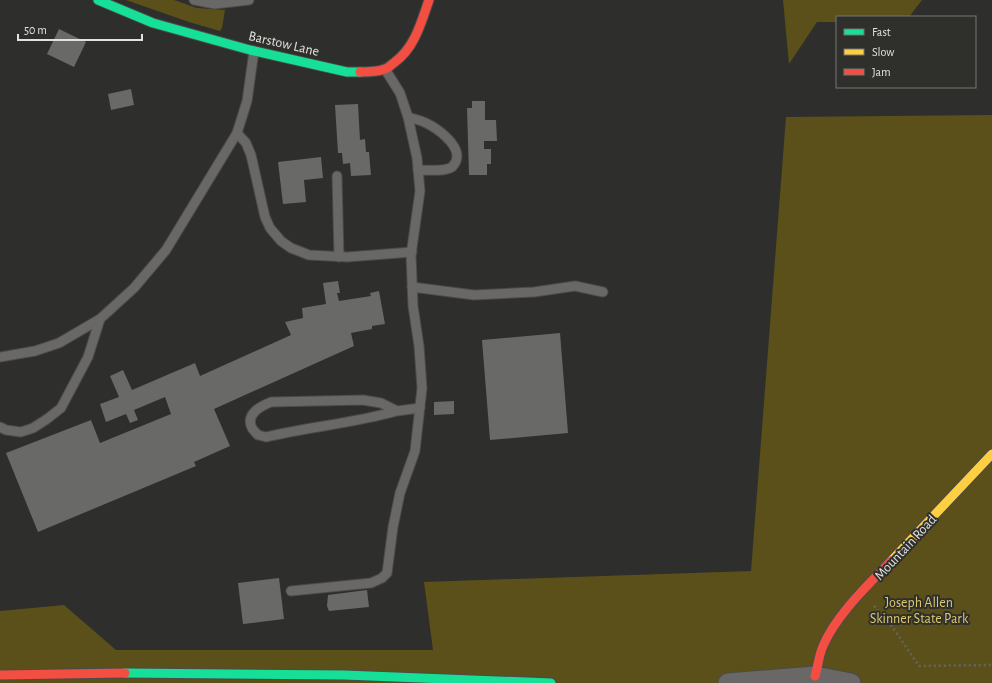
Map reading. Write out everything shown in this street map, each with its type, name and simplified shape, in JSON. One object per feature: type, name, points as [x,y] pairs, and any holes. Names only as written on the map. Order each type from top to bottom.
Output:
[{"type":"street","name":"Barstow Lane","points":[[98,0],[153,23],[254,51],[347,72],[373,72],[385,69],[403,56],[412,44],[419,30],[429,0]]},
{"type":"street","name":"Mountain Road","points":[[815,676],[823,646],[838,621],[861,593],[992,454]]},
{"type":"street","points":[[0,674],[269,674],[442,678],[551,683]]},
{"type":"street","points":[[728,683],[815,676],[851,683]]},
{"type":"lane","points":[[194,0],[215,4],[249,0]]},
{"type":"lane","points":[[0,357],[35,351],[59,343],[100,319],[134,288],[166,250],[237,133],[248,101],[254,51]]},
{"type":"lane","points":[[291,591],[371,583],[382,578],[387,572],[393,527],[400,493],[415,452],[422,388],[419,346],[413,306],[412,252],[420,191],[417,158],[408,117],[400,93],[385,69]]},
{"type":"lane","points":[[408,117],[426,123],[452,143],[457,152],[457,161],[452,167],[446,169],[418,170]]},
{"type":"lane","points":[[237,133],[246,143],[252,155],[265,217],[270,228],[291,248],[309,255],[339,257],[412,252]]},
{"type":"lane","points":[[337,176],[339,257]]},
{"type":"lane","points":[[412,287],[474,295],[534,292],[575,286],[603,292]]},
{"type":"lane","points":[[0,427],[6,430],[21,432],[33,428],[47,420],[61,408],[88,357],[100,319]]},
{"type":"lane","points":[[397,411],[380,403],[363,400],[271,402],[254,412],[251,418],[251,427],[258,435],[266,437],[323,425],[374,417],[397,411],[420,408]]},
{"type":"path","points":[[861,593],[889,622],[919,666],[992,665]]},
{"type":"green space","points":[[126,0],[174,0],[197,8],[225,10],[222,28],[220,31],[189,22]]},
{"type":"green space","points":[[783,0],[922,0],[910,16],[836,16],[836,22],[817,22],[789,64]]},
{"type":"green space","name":"Joseph Allen Skinner State Park","points":[[992,115],[992,683],[0,683],[0,611],[64,605],[116,650],[433,650],[424,582],[751,571],[786,117]]},
{"type":"building","points":[[59,29],[86,42],[74,67],[47,54]]},
{"type":"building","points":[[131,89],[134,105],[111,110],[108,94]]},
{"type":"building","points":[[472,101],[485,101],[485,120],[496,120],[497,141],[484,141],[484,149],[491,149],[491,164],[487,164],[487,175],[469,175],[467,108],[472,108]]},
{"type":"building","points":[[358,104],[360,140],[365,139],[366,152],[369,152],[371,175],[351,176],[350,163],[343,164],[342,153],[338,153],[335,105]]},
{"type":"building","points":[[321,157],[323,178],[304,180],[306,202],[283,204],[278,162]]},
{"type":"building","points":[[338,281],[340,293],[337,293],[339,301],[371,296],[370,293],[379,291],[385,324],[372,326],[372,329],[351,333],[354,346],[214,409],[230,446],[194,462],[196,466],[38,532],[6,453],[91,420],[100,443],[171,414],[165,397],[134,410],[138,420],[130,423],[126,414],[106,422],[100,404],[119,397],[110,376],[123,370],[132,390],[195,363],[200,376],[291,335],[285,322],[303,318],[302,308],[326,304],[323,283]]},
{"type":"building","points":[[560,333],[568,433],[490,440],[482,340]]},
{"type":"building","points":[[454,401],[454,414],[434,415],[434,402]]},
{"type":"building","points":[[279,578],[284,619],[243,624],[238,583]]},
{"type":"building","points":[[367,590],[369,607],[329,611],[327,606],[328,595]]},
{"type":"traffic: fast","points":[[98,0],[153,23],[250,50],[347,72],[360,72]]},
{"type":"traffic: fast","points":[[125,673],[344,675],[551,683]]},
{"type":"traffic: slow","points":[[891,561],[992,454]]},
{"type":"traffic: jam","points":[[360,72],[385,69],[402,56],[408,49],[416,34],[429,0]]},
{"type":"traffic: jam","points":[[815,676],[822,649],[836,623],[853,601],[891,561]]},
{"type":"traffic: jam","points":[[0,675],[125,673]]}]
